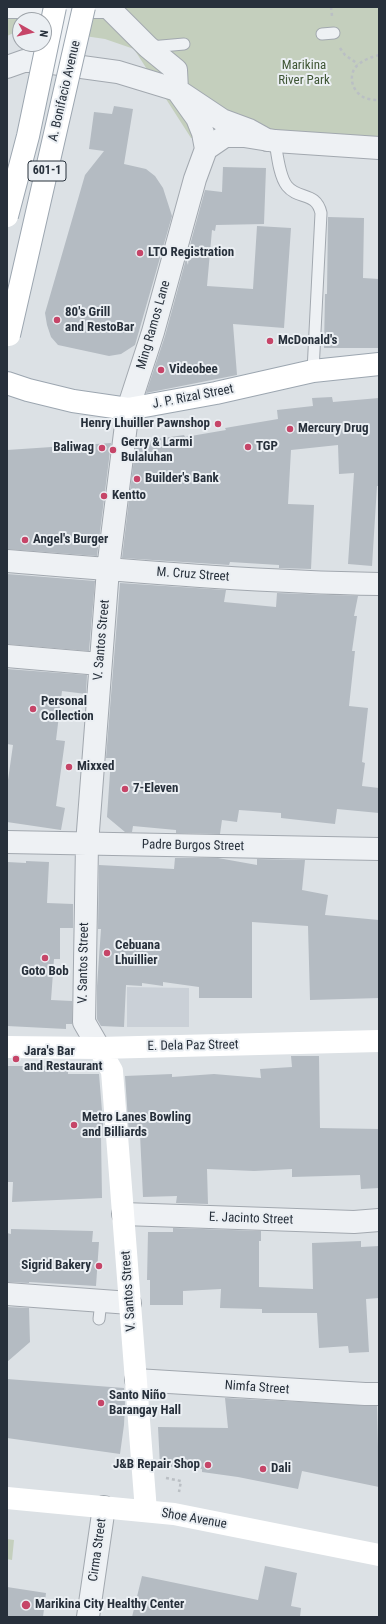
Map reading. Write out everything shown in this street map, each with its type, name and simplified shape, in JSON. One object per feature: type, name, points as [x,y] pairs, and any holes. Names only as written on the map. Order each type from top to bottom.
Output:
[{"type":"street","points":[[7,7],[109,7],[148,47],[176,70],[177,90],[197,118],[203,133],[206,149],[224,136],[244,136],[271,140],[379,148]]},
{"type":"street","name":"A. Bonifacio Avenue","points":[[7,216],[28,136],[55,7]]},
{"type":"street","points":[[60,64],[71,7]]},
{"type":"street","name":"A. Bonifacio Avenue","points":[[8,337],[84,7]]},
{"type":"street","points":[[7,67],[24,62],[38,61],[118,72],[177,90],[222,120],[271,140]]},
{"type":"street","name":"Ming Ramos Lane","points":[[128,409],[153,332],[195,179],[206,149]]},
{"type":"street","name":"J. P. Rizal Street","points":[[7,383],[72,401],[128,409],[216,393],[313,371],[379,364]]},
{"type":"street","name":"V. Santos Street","points":[[128,409],[108,570],[87,844],[84,1022],[112,1071],[146,1511]]},
{"type":"street","name":"M. Cruz Street","points":[[7,561],[108,570],[323,583],[379,584]]},
{"type":"street","points":[[7,656],[100,664]]},
{"type":"street","name":"Padre Burgos Street","points":[[7,842],[379,849]]},
{"type":"street","name":"E. Dela Paz Street","points":[[7,1047],[99,1048],[379,1041]]},
{"type":"street","name":"E. Jacinto Street","points":[[123,1214],[354,1222],[379,1220]]},
{"type":"street","points":[[7,1294],[100,1310],[130,1303]]},
{"type":"street","name":"Nimfa Street","points":[[136,1380],[379,1394]]},
{"type":"street","name":"Shoe Avenue","points":[[7,1498],[174,1514],[379,1555]]},
{"type":"street","name":"Cirma Street","points":[[88,1617],[104,1507]]},
{"type":"lane","points":[[322,34],[334,33]]},
{"type":"lane","points":[[148,47],[184,44]]},
{"type":"lane","points":[[271,140],[287,185],[294,191],[313,199],[317,203],[321,214],[313,371]]},
{"type":"path","points":[[379,55],[358,64],[352,74],[353,85],[359,94],[370,100],[379,100]]},
{"type":"shaded area","points":[[127,987],[189,988],[189,1027],[127,1027]]},
{"type":"green space","name":"Marikina River Park","points":[[7,7],[379,7],[379,141],[191,138],[134,49],[105,39],[52,31],[52,12],[12,12],[12,34],[7,36]]},
{"type":"green space","points":[[7,1539],[14,1540],[12,1560],[7,1559]]},
{"type":"building","points":[[114,106],[133,109],[124,164],[146,169],[155,176],[163,188],[172,216],[135,345],[121,354],[109,356],[58,345],[51,337],[45,313],[85,175],[104,151],[89,149],[94,112],[112,114]]},
{"type":"building","points":[[223,167],[266,168],[264,224],[216,225],[215,231],[212,230],[207,286],[253,289],[257,226],[291,228],[284,328],[233,324],[237,375],[146,393],[165,336],[186,259],[188,265],[190,245],[205,190],[222,192]]},
{"type":"building","points":[[328,217],[364,218],[363,278],[379,279],[379,348],[324,348],[325,294],[327,294]]},
{"type":"building","points":[[332,397],[333,402],[379,398],[379,486],[377,486],[372,566],[348,564],[354,473],[339,474],[338,445],[291,450],[288,504],[314,505],[311,569],[279,568],[279,565],[230,562],[229,565],[122,558],[136,442],[184,435],[185,437],[226,430],[225,428],[278,419],[277,410],[313,406],[312,398]]},
{"type":"building","points":[[111,443],[97,556],[7,549],[7,450]]},
{"type":"building","points":[[7,574],[95,581],[89,651],[7,644]]},
{"type":"building","points":[[120,583],[226,590],[224,602],[276,607],[277,593],[358,596],[354,616],[357,616],[352,651],[355,651],[349,706],[368,708],[362,762],[365,763],[362,786],[379,788],[379,813],[337,809],[335,824],[281,818],[281,813],[239,810],[237,822],[222,820],[220,834],[176,833],[176,830],[133,826],[132,832],[125,832],[107,817],[111,758],[106,758]]},
{"type":"building","points":[[7,669],[87,675],[86,694],[62,691],[56,740],[65,741],[56,806],[65,808],[61,830],[7,822],[7,787],[13,745],[7,744]]},
{"type":"building","points":[[175,858],[218,858],[257,865],[257,859],[305,860],[302,890],[328,895],[325,915],[379,920],[379,998],[310,1000],[308,926],[252,922],[252,998],[199,998],[199,987],[163,982],[163,986],[142,983],[142,986],[126,985],[124,1027],[101,1026],[97,1019],[97,986],[101,929],[98,929],[99,865],[174,869]]},
{"type":"building","points":[[26,861],[49,862],[47,903],[73,904],[73,928],[60,928],[60,959],[54,959],[51,1000],[72,1001],[72,1024],[66,1024],[66,1029],[7,1026],[7,862],[26,863]]},
{"type":"building","points":[[291,1056],[319,1056],[320,1128],[379,1129],[379,1188],[361,1189],[360,1175],[292,1177],[292,1169],[254,1171],[207,1169],[208,1204],[176,1203],[177,1196],[143,1197],[140,1134],[129,1135],[125,1076],[172,1074],[172,1077],[214,1074],[261,1078],[260,1069],[292,1067]]},
{"type":"building","points":[[7,1066],[68,1066],[68,1074],[99,1074],[104,1136],[101,1136],[102,1198],[12,1202],[13,1182],[7,1182]]},
{"type":"building","points":[[173,1228],[261,1231],[261,1241],[259,1241],[259,1287],[313,1289],[312,1243],[361,1241],[361,1247],[379,1246],[379,1298],[366,1299],[369,1352],[349,1353],[348,1346],[319,1348],[317,1313],[262,1313],[262,1309],[220,1308],[221,1289],[183,1291],[183,1305],[150,1305],[150,1280],[147,1280],[148,1232],[173,1232]]},
{"type":"building","points":[[11,1229],[93,1231],[92,1242],[99,1242],[96,1286],[7,1282],[7,1233],[11,1234]]},
{"type":"building","points":[[7,1307],[29,1308],[30,1342],[7,1362]]},
{"type":"building","points":[[7,1379],[124,1388],[124,1425],[120,1454],[7,1438]]},
{"type":"building","points":[[225,1398],[377,1406],[379,1487],[302,1471],[298,1489],[238,1477],[202,1472],[202,1469],[160,1466],[158,1427],[228,1428]]},
{"type":"building","points":[[265,1566],[297,1573],[291,1606],[301,1608],[300,1617],[132,1617],[142,1576],[258,1600]]},
{"type":"building","name":"Marikina City Healthy Center","points":[[7,1587],[46,1593],[43,1617],[7,1617]]},
{"type":"place","name":"LTO Registration","points":[[140,253]]},
{"type":"place","name":"80's Grill and RestoBar","points":[[57,320]]},
{"type":"place","name":"McDonald's","points":[[270,341]]},
{"type":"place","name":"Videobee","points":[[161,370]]},
{"type":"place","name":"Henry Lhuiller Pawnshop","points":[[218,424]]},
{"type":"place","name":"Mercury Drug","points":[[290,429]]},
{"type":"place","name":"TGP","points":[[248,447]]},
{"type":"place","name":"Baliwag","points":[[102,448]]},
{"type":"place","name":"Gerry & Larmi Bulaluhan","points":[[113,450]]},
{"type":"place","name":"Builder's Bank","points":[[137,479]]},
{"type":"place","name":"Kentto","points":[[104,496]]},
{"type":"place","name":"Angel's Burger","points":[[25,540]]},
{"type":"place","name":"Personal Collection","points":[[33,709]]},
{"type":"place","name":"Mixxed","points":[[69,767]]},
{"type":"place","name":"7-Eleven","points":[[125,789]]},
{"type":"place","name":"Cebuana Lhuillier","points":[[107,953]]},
{"type":"place","name":"Goto Bob","points":[[45,958]]},
{"type":"place","name":"Jara's Bar and Restaurant","points":[[16,1059]]},
{"type":"place","name":"Metro Lanes Bowling and Billiards","points":[[74,1125]]},
{"type":"place","name":"Sigrid Bakery","points":[[99,1266]]},
{"type":"place","name":"Santo Niño Barangay Hall","points":[[101,1403]]},
{"type":"place","name":"J&B Repair Shop","points":[[208,1465]]},
{"type":"place","name":"Dali","points":[[263,1469]]},
{"type":"place","name":"Marikina City Healthy Center","points":[[26,1605]]}]
